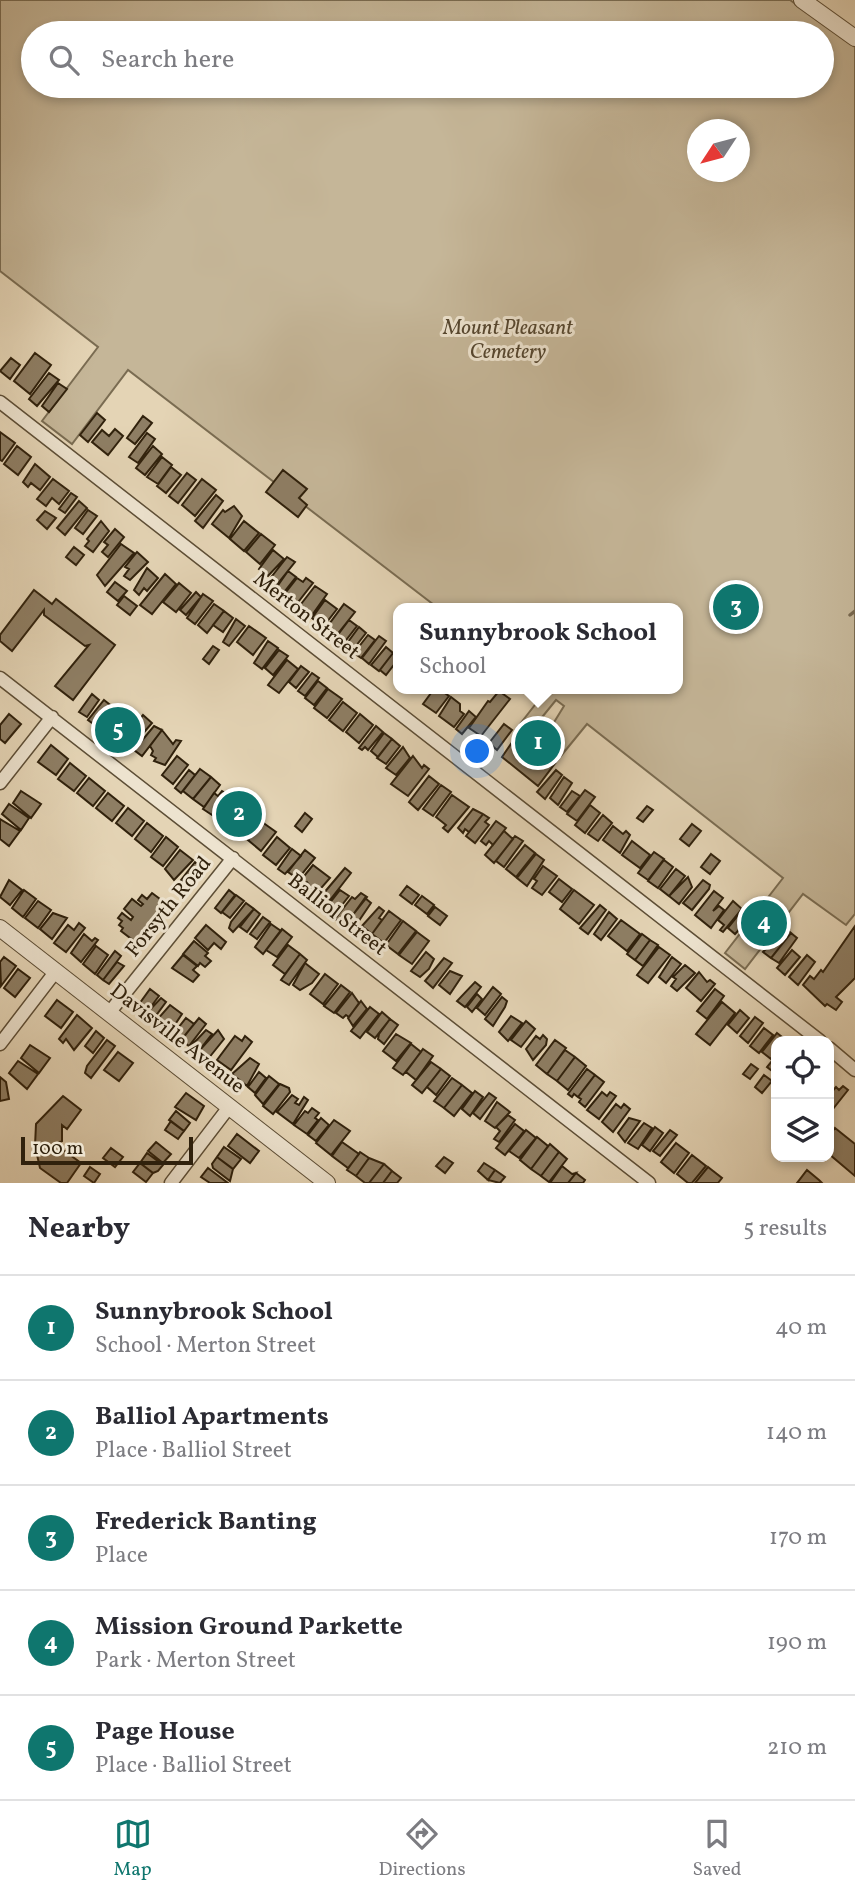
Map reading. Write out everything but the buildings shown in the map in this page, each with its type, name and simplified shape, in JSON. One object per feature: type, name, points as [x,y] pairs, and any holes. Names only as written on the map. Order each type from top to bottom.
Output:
[{"type":"street","points":[[802,0],[831,21]]},
{"type":"street","points":[[818,0],[855,28]]},
{"type":"street","points":[[834,23],[855,38]]},
{"type":"street","name":"Merton Street","points":[[0,402],[814,1036]]},
{"type":"street","name":"Balliol Street","points":[[0,678],[649,1183]]},
{"type":"street","points":[[0,783],[52,717]]},
{"type":"street","name":"Forsyth Road","points":[[109,1013],[233,858]]},
{"type":"street","name":"Davisville Avenue","points":[[0,928],[327,1183]]},
{"type":"street","points":[[0,1044],[56,971]]},
{"type":"street","points":[[834,1052],[855,1070]]},
{"type":"street","points":[[171,1183],[229,1107]]},
{"type":"green space","name":"Mount Pleasant Cemetery","points":[[0,0],[790,0],[819,21],[21,21],[21,98],[834,98],[834,32],[855,47],[855,914],[846,925],[803,894],[745,969],[725,953],[783,878],[587,724],[556,762],[545,753],[548,749],[545,737],[564,706],[556,700],[530,732],[520,724],[543,694],[683,694],[683,603],[431,603],[128,370],[72,444],[42,421],[98,347],[0,271]]},
{"type":"waterway","points":[[850,615],[855,611]]},
{"type":"place","name":"Frederick Banting","points":[[736,607]]},
{"type":"place","name":"Page House","points":[[118,730]]},
{"type":"place","name":"Sunnybrook School","points":[[538,743]]},
{"type":"place","name":"Balliol Apartments","points":[[239,814]]},
{"type":"place","name":"Mission Ground Parkette","points":[[764,923]]}]
